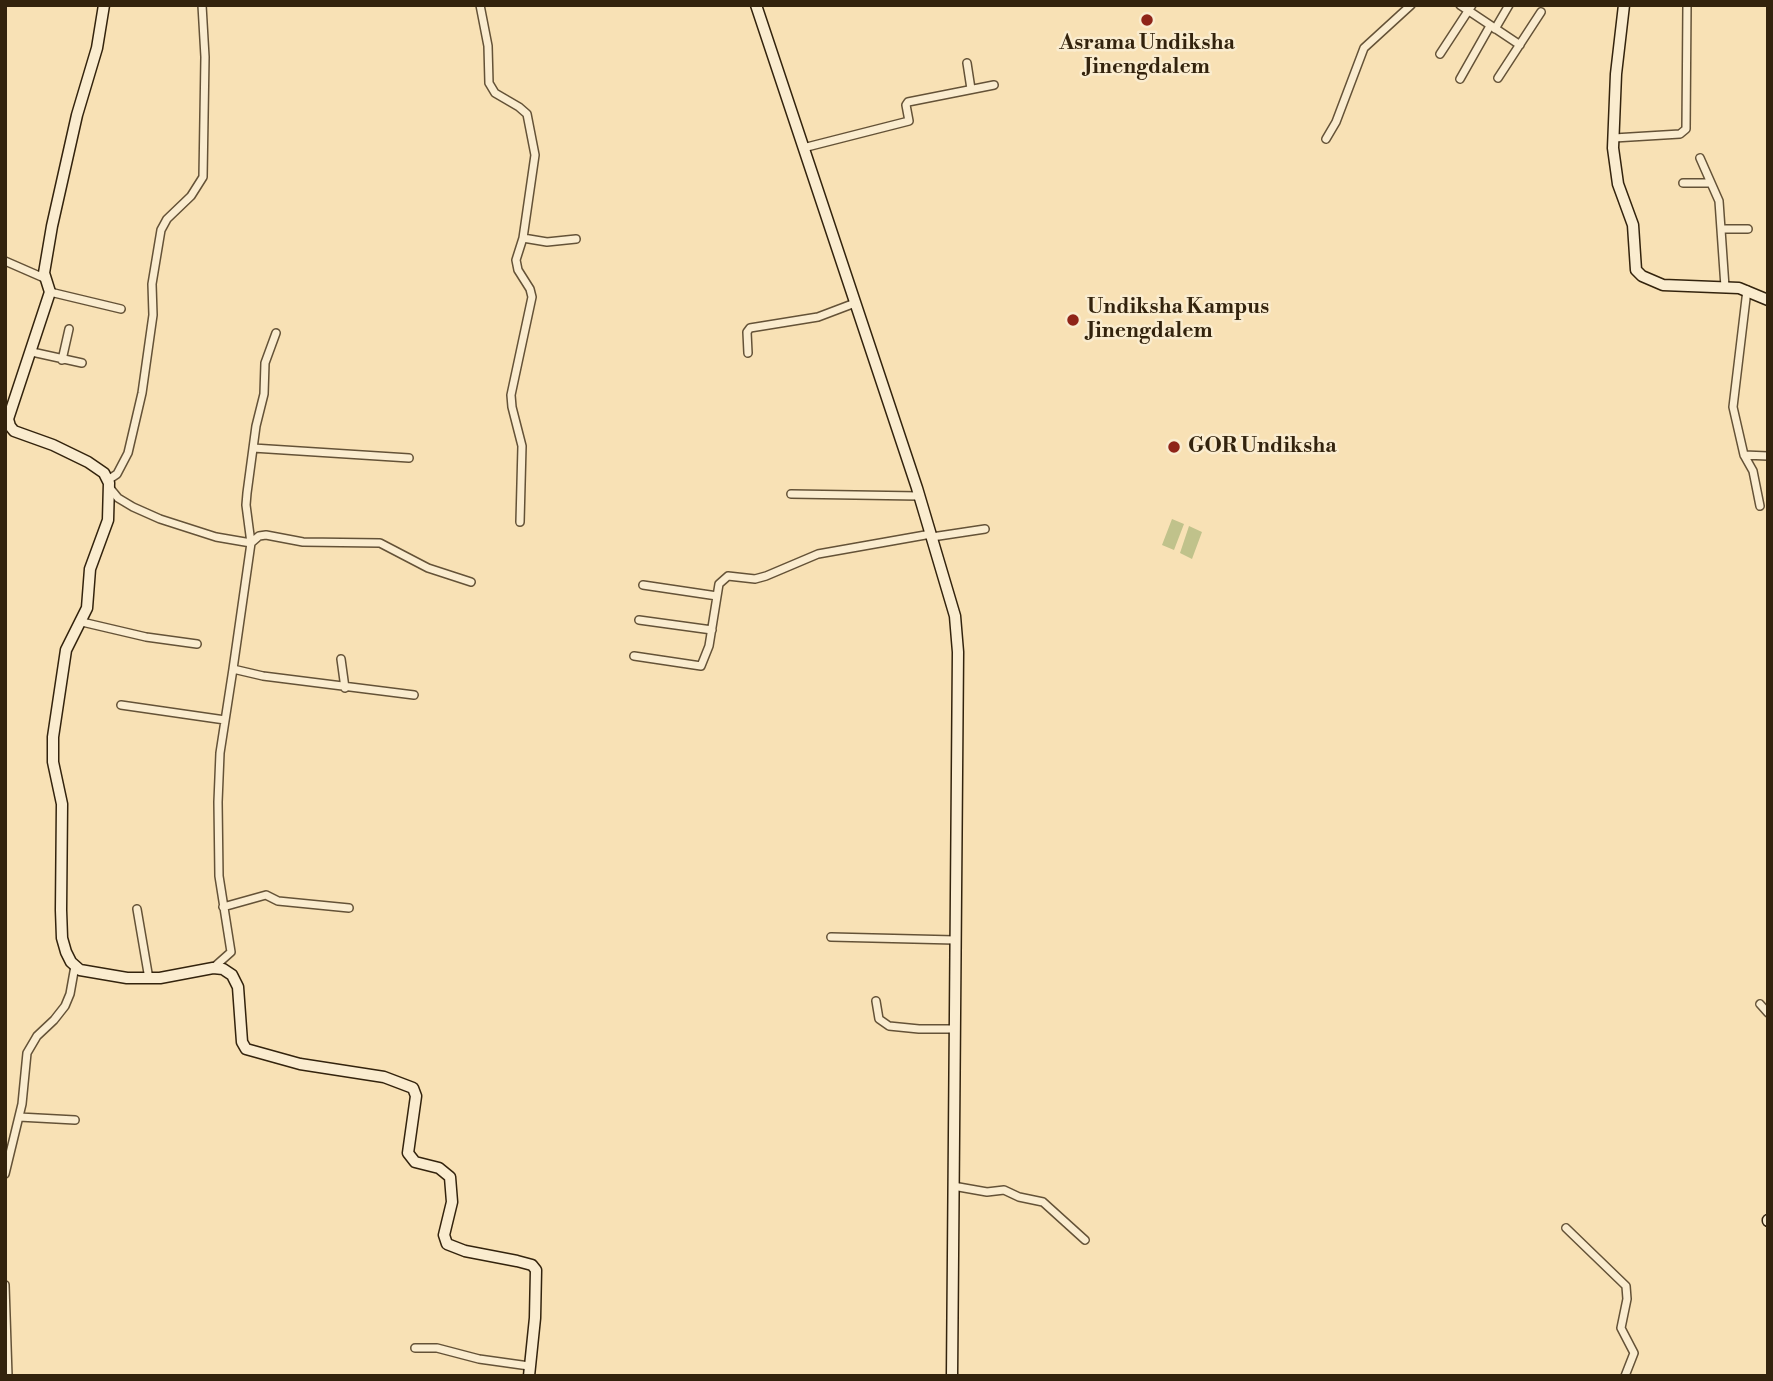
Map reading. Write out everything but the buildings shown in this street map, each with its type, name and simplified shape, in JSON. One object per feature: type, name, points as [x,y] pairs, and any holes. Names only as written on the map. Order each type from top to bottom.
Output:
[{"type":"street","points":[[44,278],[65,168],[97,48],[104,5]]},
{"type":"street","points":[[202,5],[205,57],[203,177],[191,196],[167,219],[161,230],[152,284],[153,316],[142,393],[128,453],[117,474],[108,483],[108,520],[90,569],[88,608],[66,650],[53,737],[54,769],[62,804],[62,938],[66,952],[75,966],[91,973],[149,979],[213,968],[229,972],[236,982],[240,998],[242,1042],[246,1049],[300,1064],[384,1077],[414,1089],[416,1096],[408,1153],[415,1162],[439,1168],[449,1175],[452,1202],[444,1235],[447,1244],[464,1251],[532,1265],[537,1272],[529,1371],[437,1349],[415,1348]]},
{"type":"street","points":[[480,5],[488,46],[489,83],[495,93],[522,109],[528,117],[535,160],[523,238],[516,263],[532,293],[533,303],[511,394],[522,446],[520,523]]},
{"type":"street","points":[[756,5],[932,536],[951,597],[956,626],[951,1376]]},
{"type":"street","points":[[1326,139],[1336,122],[1364,48],[1411,5]]},
{"type":"street","points":[[1461,5],[1470,8],[1520,45]]},
{"type":"street","points":[[1460,79],[1509,5]]},
{"type":"street","points":[[1624,5],[1616,74],[1614,138],[1617,177],[1633,225],[1634,262],[1638,272],[1648,280],[1670,286],[1726,287],[1747,290],[1768,300]]},
{"type":"street","points":[[1614,138],[1680,134],[1686,129],[1687,5]]},
{"type":"street","points":[[1440,54],[1470,8]]},
{"type":"street","points":[[1498,78],[1541,12]]},
{"type":"street","points":[[967,63],[971,89]]},
{"type":"street","points":[[803,148],[909,121],[907,102],[994,85]]},
{"type":"street","points":[[1700,158],[1719,201],[1726,287]]},
{"type":"street","points":[[1683,183],[1710,183]]},
{"type":"street","points":[[1722,229],[1748,229]]},
{"type":"street","points":[[523,238],[547,242],[576,239]]},
{"type":"street","points":[[5,261],[44,278],[50,286],[32,352],[11,393],[7,428],[88,461],[102,471],[108,483],[126,504],[160,519],[216,537],[251,542],[266,535],[303,542],[380,543],[428,568],[471,582]]},
{"type":"street","points":[[1747,290],[1733,405],[1744,455],[1753,471],[1760,506]]},
{"type":"street","points":[[50,292],[121,309]]},
{"type":"street","points":[[748,353],[747,332],[750,328],[818,317],[855,303]]},
{"type":"street","points":[[62,360],[69,329]]},
{"type":"street","points":[[213,968],[231,952],[219,876],[220,753],[251,542],[246,505],[253,448],[264,394],[265,363],[276,333]]},
{"type":"street","points":[[32,352],[82,363]]},
{"type":"street","points":[[253,448],[409,458]]},
{"type":"street","points":[[1744,455],[1768,456]]},
{"type":"street","points":[[791,495],[919,496]]},
{"type":"street","points":[[634,656],[701,666],[709,646],[719,584],[728,576],[755,579],[818,554],[985,529]]},
{"type":"street","points":[[643,585],[717,596]]},
{"type":"street","points":[[639,620],[712,630]]},
{"type":"street","points":[[82,622],[146,637],[197,644]]},
{"type":"street","points":[[341,659],[345,688]]},
{"type":"street","points":[[233,669],[345,688],[414,695]]},
{"type":"street","points":[[121,705],[225,720]]},
{"type":"street","points":[[223,907],[266,895],[278,901],[349,908]]},
{"type":"street","points":[[137,909],[149,979]]},
{"type":"street","points":[[831,937],[955,940]]},
{"type":"street","points":[[5,1174],[19,1117],[27,1053],[34,1040],[65,1006],[75,966]]},
{"type":"street","points":[[876,1001],[879,1019],[890,1026],[954,1029]]},
{"type":"street","points":[[1760,1004],[1768,1013]]},
{"type":"street","points":[[19,1117],[75,1120]]},
{"type":"street","points":[[953,1186],[987,1192],[1004,1190],[1043,1202],[1085,1240]]},
{"type":"street","points":[[1566,1228],[1626,1286],[1627,1299],[1621,1328],[1634,1353],[1625,1376]]},
{"type":"street","points":[[5,1285],[8,1376]]},
{"type":"green space","points":[[1172,519],[1184,524],[1174,550],[1162,545]]},
{"type":"green space","points":[[1189,526],[1202,532],[1192,559],[1180,553]]},
{"type":"place","name":"Asrama Undiksha Jinengdalem","points":[[1147,20]]},
{"type":"place","name":"Undiksha Kampus Jinengdalem","points":[[1073,320]]},
{"type":"place","name":"GOR Undiksha","points":[[1174,447]]}]
